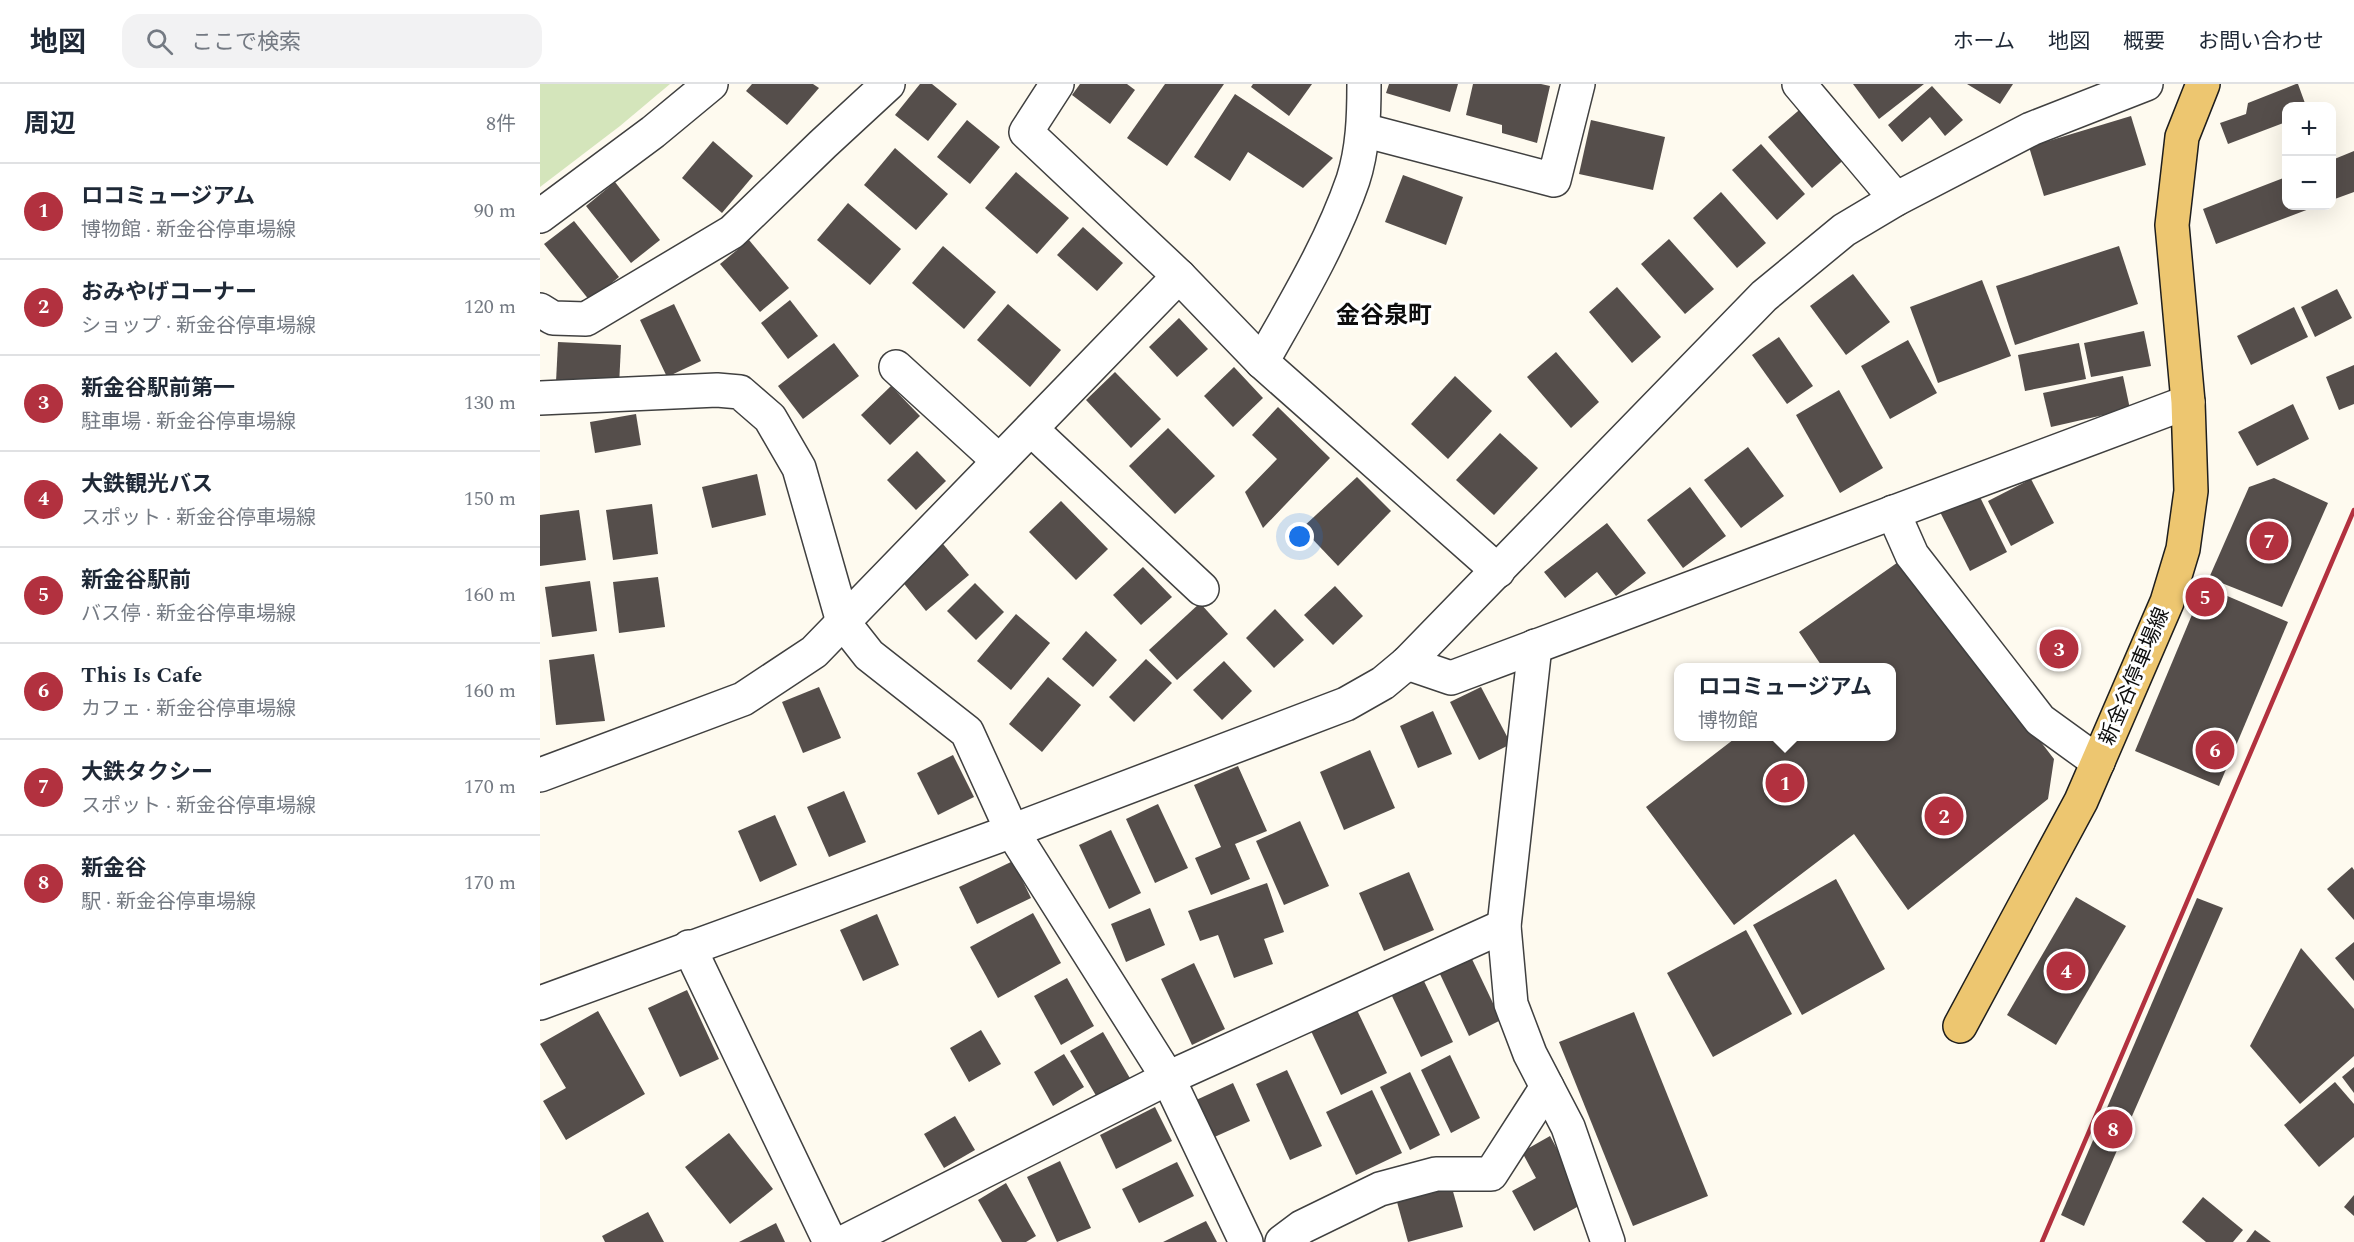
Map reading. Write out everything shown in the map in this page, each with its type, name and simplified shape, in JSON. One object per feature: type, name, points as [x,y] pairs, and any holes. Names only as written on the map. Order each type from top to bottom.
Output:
[{"type":"main road","name":"新金谷停車場線","points":[[1960,1026],[2081,801],[2167,602],[2183,549],[2191,491],[2188,402],[2172,225],[2182,137],[2203,84]]},
{"type":"street","points":[[540,216],[653,132],[711,84]]},
{"type":"street","points":[[540,310],[553,318],[586,319],[732,232],[888,84]]},
{"type":"street","points":[[1057,84],[1026,132],[1179,276],[1262,362],[1498,571]]},
{"type":"street","points":[[1262,362],[1321,254],[1353,179],[1363,130],[1364,84]]},
{"type":"street","points":[[1363,130],[1554,180],[1578,84]]},
{"type":"street","points":[[1799,84],[1896,199]]},
{"type":"street","points":[[540,1003],[1012,831],[1346,704],[1383,683],[1407,663],[1498,571],[1764,296],[1844,230],[1896,199],[2031,129],[2146,84]]},
{"type":"street","points":[[540,775],[742,699],[814,652],[1179,276]]},
{"type":"street","points":[[896,366],[999,461]]},
{"type":"street","points":[[540,398],[717,390],[740,392],[770,418],[799,468],[843,622],[869,655],[967,732],[1012,831],[1168,1078],[1246,1242]]},
{"type":"street","points":[[1407,663],[1451,678],[2188,402]]},
{"type":"street","points":[[1031,429],[1202,589]]},
{"type":"street","points":[[1893,512],[1912,555],[2040,720],[2098,762]]},
{"type":"street","points":[[1535,646],[1504,926],[1511,1004],[1530,1054],[1568,1127],[1608,1242]]},
{"type":"street","points":[[844,1242],[1168,1078],[1504,926]]},
{"type":"street","points":[[689,947],[830,1242]]},
{"type":"street","points":[[1282,1242],[1302,1227],[1380,1189],[1436,1173],[1491,1174],[1546,1088]]},
{"type":"green space","points":[[540,84],[670,84],[620,126],[540,187]]},
{"type":"building","points":[[752,84],[813,84],[819,88],[787,125],[746,91]]},
{"type":"building","points":[[920,84],[932,84],[957,104],[928,141],[895,115]]},
{"type":"building","points":[[1080,84],[1127,84],[1135,90],[1110,124],[1072,95]]},
{"type":"building","points":[[1165,84],[1224,84],[1167,166],[1127,138]]},
{"type":"building","points":[[1253,84],[1312,84],[1289,116],[1251,87]]},
{"type":"building","points":[[1389,84],[1458,84],[1450,112],[1386,93]]},
{"type":"building","points":[[1473,84],[1550,86],[1537,143],[1502,133],[1502,125],[1466,115]]},
{"type":"building","points":[[1853,84],[1924,84],[1879,119]]},
{"type":"building","points":[[1967,84],[2013,84],[2000,104]]},
{"type":"building","points":[[2296,84],[2298,84],[2305,102],[2282,102],[2282,124],[2228,144],[2220,123],[2246,114],[2248,103]]},
{"type":"building","points":[[1932,86],[1963,120],[1945,136],[1930,117],[1902,142],[1888,125]]},
{"type":"building","points":[[1235,94],[1333,158],[1303,188],[1248,152],[1230,181],[1194,157]]},
{"type":"building","points":[[1805,105],[1848,156],[1812,188],[1768,137]]},
{"type":"building","points":[[2131,116],[2146,165],[2044,196],[2029,147]]},
{"type":"building","points":[[967,120],[1000,147],[970,184],[937,157]]},
{"type":"building","points":[[1591,120],[1665,137],[1653,190],[1579,174]]},
{"type":"building","points":[[713,141],[753,176],[722,213],[682,178]]},
{"type":"building","points":[[1761,144],[1805,194],[1777,220],[1732,170]]},
{"type":"building","points":[[895,148],[948,194],[916,230],[864,185]]},
{"type":"building","points":[[2354,151],[2354,192],[2336,199],[2336,158]]},
{"type":"building","points":[[1016,172],[1069,218],[1037,254],[985,208]]},
{"type":"building","points":[[1403,175],[1463,197],[1446,245],[1385,222]]},
{"type":"building","points":[[2282,179],[2282,210],[2306,210],[2216,244],[2203,209]]},
{"type":"building","points":[[615,182],[660,240],[631,263],[586,206]]},
{"type":"building","points":[[1721,192],[1766,243],[1737,268],[1693,218]]},
{"type":"building","points":[[848,203],[901,249],[870,285],[817,240]]},
{"type":"building","points":[[574,221],[619,277],[590,301],[544,244]]},
{"type":"building","points":[[1083,227],[1123,263],[1097,291],[1057,255]]},
{"type":"building","points":[[1669,239],[1714,289],[1685,314],[1641,264]]},
{"type":"building","points":[[749,240],[789,288],[760,312],[720,264]]},
{"type":"building","points":[[943,246],[996,292],[964,329],[912,283]]},
{"type":"building","points":[[2119,246],[2138,304],[2015,345],[1996,286]]},
{"type":"building","points":[[1853,274],[1890,322],[1846,355],[1810,306]]},
{"type":"building","points":[[1982,280],[2011,356],[1938,383],[1910,307]]},
{"type":"building","points":[[1617,287],[1661,337],[1632,363],[1589,312]]},
{"type":"building","points":[[2337,289],[2352,318],[2315,337],[2301,307]]},
{"type":"building","points":[[790,300],[818,336],[788,359],[761,323]]},
{"type":"building","points":[[674,304],[701,361],[667,377],[640,320]]},
{"type":"building","points":[[1008,304],[1061,350],[1030,387],[977,340]]},
{"type":"building","points":[[2294,307],[2308,337],[2251,365],[2237,336]]},
{"type":"building","points":[[1179,318],[1208,349],[1177,377],[1149,347]]},
{"type":"building","points":[[2144,331],[2151,366],[2091,377],[2084,343]]},
{"type":"building","points":[[1779,337],[1813,386],[1787,404],[1752,355]]},
{"type":"building","points":[[1908,340],[1937,393],[1890,419],[1861,366]]},
{"type":"building","points":[[558,342],[621,345],[619,386],[556,382]]},
{"type":"building","points":[[834,343],[859,376],[803,419],[778,386]]},
{"type":"building","points":[[2079,343],[2086,379],[2025,391],[2018,355]]},
{"type":"building","points":[[1556,352],[1599,402],[1571,428],[1527,377]]},
{"type":"building","points":[[2354,365],[2354,404],[2339,410],[2326,377]]},
{"type":"building","points":[[1234,367],[1263,398],[1233,427],[1204,396]]},
{"type":"building","points":[[1115,372],[1161,419],[1131,448],[1086,400]]},
{"type":"building","points":[[1455,376],[1492,411],[1448,459],[1411,424]]},
{"type":"building","points":[[2123,376],[2130,409],[2051,427],[2043,393]]},
{"type":"building","points":[[891,386],[920,416],[890,445],[861,415]]},
{"type":"building","points":[[1839,390],[1883,468],[1840,493],[1796,415]]},
{"type":"building","points":[[2293,404],[2309,439],[2257,466],[2238,432]]},
{"type":"building","points":[[1278,407],[1330,458],[1263,528],[1245,492],[1277,459],[1252,435]]},
{"type":"building","points":[[636,414],[641,445],[595,453],[590,422]]},
{"type":"building","points":[[1168,428],[1215,476],[1175,514],[1129,466]]},
{"type":"building","points":[[1500,433],[1538,468],[1494,515],[1456,480]]},
{"type":"building","points":[[1748,447],[1784,496],[1741,528],[1704,480]]},
{"type":"building","points":[[917,451],[946,481],[916,510],[887,480]]},
{"type":"building","points":[[757,474],[766,515],[712,528],[702,487]]},
{"type":"building","points":[[1357,477],[1391,511],[1338,566],[1302,528]]},
{"type":"building","points":[[2274,478],[2328,503],[2282,607],[2209,578],[2249,487]]},
{"type":"building","points":[[2031,479],[2054,523],[2011,546],[1988,501]]},
{"type":"building","points":[[1690,487],[1726,536],[1683,568],[1647,520]]},
{"type":"building","points":[[1977,491],[2007,552],[1970,571],[1939,510]]},
{"type":"building","points":[[1061,501],[1108,549],[1076,580],[1029,532]]},
{"type":"building","points":[[652,504],[658,554],[613,560],[606,510]]},
{"type":"building","points":[[579,510],[586,560],[540,566],[540,515]]},
{"type":"building","points":[[1607,523],[1646,573],[1616,596],[1597,572],[1565,598],[1544,572]]},
{"type":"building","points":[[943,544],[969,575],[926,611],[901,580]]},
{"type":"building","points":[[1901,560],[2054,759],[2048,799],[1908,910],[1854,834],[1734,925],[1646,807],[1732,741],[1896,741],[1896,663],[1820,663],[1799,632]]},
{"type":"building","points":[[1143,567],[1172,597],[1141,625],[1113,595]]},
{"type":"building","points":[[658,577],[665,627],[619,633],[613,582]]},
{"type":"building","points":[[590,581],[597,631],[552,637],[545,587]]},
{"type":"building","points":[[975,583],[1004,612],[976,640],[947,611]]},
{"type":"building","points":[[1335,586],[1363,616],[1333,645],[1304,615]]},
{"type":"building","points":[[2204,586],[2288,622],[2219,786],[2135,751]]},
{"type":"building","points":[[1200,603],[1228,634],[1177,680],[1149,650]]},
{"type":"building","points":[[1275,609],[1304,640],[1274,668],[1246,638]]},
{"type":"building","points":[[1016,614],[1050,643],[1011,690],[977,661]]},
{"type":"building","points":[[1086,631],[1117,660],[1093,687],[1062,659]]},
{"type":"building","points":[[594,654],[605,721],[556,725],[549,660]]},
{"type":"building","points":[[1146,659],[1172,683],[1134,722],[1109,697]]},
{"type":"building","points":[[1224,661],[1252,691],[1222,720],[1193,690]]},
{"type":"building","points":[[1048,677],[1081,705],[1042,752],[1009,724]]},
{"type":"building","points":[[819,687],[841,738],[803,753],[782,702]]},
{"type":"building","points":[[1481,687],[1511,744],[1479,760],[1450,702]]},
{"type":"building","points":[[1433,711],[1452,754],[1418,768],[1400,726]]},
{"type":"building","points":[[1370,750],[1395,808],[1344,830],[1320,772]]},
{"type":"building","points":[[953,755],[974,797],[938,815],[917,773]]},
{"type":"building","points":[[1238,766],[1267,831],[1235,844],[1250,879],[1211,895],[1195,858],[1221,847],[1194,785]]},
{"type":"building","points":[[844,791],[866,842],[829,857],[807,807]]},
{"type":"building","points":[[1158,804],[1188,868],[1155,883],[1126,819]]},
{"type":"building","points":[[775,815],[797,865],[760,882],[738,831]]},
{"type":"building","points":[[1300,821],[1329,886],[1284,905],[1256,841]]},
{"type":"building","points":[[1111,830],[1141,893],[1109,909],[1079,845]]},
{"type":"building","points":[[1013,861],[1031,898],[977,924],[959,887]]},
{"type":"building","points":[[2352,867],[2354,870],[2354,920],[2327,889]]},
{"type":"building","points":[[1409,872],[1434,930],[1384,951],[1359,893]]},
{"type":"building","points":[[1836,879],[1885,969],[1802,1015],[1753,925]]},
{"type":"building","points":[[1267,883],[1284,932],[1264,939],[1273,964],[1234,978],[1218,935],[1200,941],[1188,911]]},
{"type":"building","points":[[2076,897],[2126,926],[2056,1045],[2007,1015]]},
{"type":"building","points":[[2197,898],[2223,908],[2084,1226],[2061,1215]]},
{"type":"building","points":[[1150,908],[1165,945],[1126,962],[1111,924]]},
{"type":"building","points":[[1033,913],[1061,963],[998,998],[970,947]]},
{"type":"building","points":[[877,914],[899,965],[863,981],[840,930]]},
{"type":"building","points":[[1746,930],[1792,1014],[1713,1057],[1667,973]]},
{"type":"building","points":[[2354,942],[2354,981],[2335,958]]},
{"type":"building","points":[[2301,948],[2354,1009],[2354,1056],[2300,1104],[2250,1046]]},
{"type":"building","points":[[1471,957],[1501,1020],[1469,1036],[1439,972]]},
{"type":"building","points":[[1194,963],[1225,1029],[1192,1045],[1161,979]]},
{"type":"building","points":[[1067,978],[1094,1026],[1061,1045],[1034,996]]},
{"type":"building","points":[[1423,979],[1453,1042],[1421,1057],[1391,994]]},
{"type":"building","points":[[687,990],[719,1059],[680,1077],[648,1008]]},
{"type":"building","points":[[1357,1010],[1387,1073],[1341,1095],[1311,1031]]},
{"type":"building","points":[[598,1011],[645,1094],[566,1140],[543,1101],[566,1088],[540,1044]]},
{"type":"building","points":[[1634,1012],[1708,1196],[1633,1226],[1559,1042]]},
{"type":"building","points":[[981,1030],[1001,1064],[969,1082],[950,1048]]},
{"type":"building","points":[[1103,1032],[1131,1080],[1098,1099],[1070,1051]]},
{"type":"building","points":[[1064,1054],[1084,1087],[1053,1106],[1034,1072]]},
{"type":"building","points":[[1450,1055],[1480,1118],[1451,1133],[1421,1070]]},
{"type":"building","points":[[2354,1067],[2354,1093],[2342,1077]]},
{"type":"building","points":[[1287,1070],[1322,1146],[1290,1160],[1256,1084]]},
{"type":"building","points":[[1410,1072],[1440,1135],[1410,1150],[1380,1087]]},
{"type":"building","points":[[2335,1082],[2354,1104],[2354,1137],[2319,1167],[2284,1125]]},
{"type":"building","points":[[1233,1083],[1250,1121],[1210,1139],[1194,1101]]},
{"type":"building","points":[[1372,1090],[1402,1153],[1356,1175],[1326,1112]]},
{"type":"building","points":[[1155,1107],[1172,1141],[1116,1169],[1100,1135]]},
{"type":"building","points":[[955,1116],[975,1150],[944,1168],[924,1134]]},
{"type":"building","points":[[729,1133],[773,1189],[730,1224],[685,1167]]},
{"type":"building","points":[[1550,1136],[1586,1202],[1534,1231],[1512,1191],[1536,1178],[1522,1152]]},
{"type":"building","points":[[1060,1161],[1091,1228],[1057,1242],[1027,1177]]},
{"type":"building","points":[[1177,1162],[1194,1196],[1139,1223],[1122,1189]]},
{"type":"building","points":[[1006,1183],[1036,1236],[1026,1242],[1002,1242],[978,1200]]},
{"type":"building","points":[[1452,1188],[1463,1227],[1408,1242],[1397,1202]]},
{"type":"building","points":[[2354,1195],[2354,1216],[2344,1207]]},
{"type":"building","points":[[2203,1197],[2243,1230],[2233,1242],[2206,1242],[2182,1222]]},
{"type":"building","points":[[648,1212],[664,1242],[605,1242],[602,1236]]},
{"type":"building","points":[[1206,1221],[1217,1242],[1163,1242]]},
{"type":"building","points":[[776,1223],[785,1242],[739,1242]]},
{"type":"building","points":[[2255,1230],[2271,1242],[2246,1242]]},
{"type":"railway","points":[[2042,1242],[2354,510]]},
{"type":"place","name":"大鉄タクシー","points":[[2269,541]]},
{"type":"place","name":"新金谷駅前","points":[[2205,597]]},
{"type":"place","name":"新金谷駅前第一","points":[[2059,649]]},
{"type":"place","name":"This Is Cafe","points":[[2215,750]]},
{"type":"place","name":"ロコミュージアム","points":[[1785,783]]},
{"type":"place","name":"おみやげコーナー","points":[[1944,816]]},
{"type":"place","name":"大鉄観光バス","points":[[2066,971]]},
{"type":"place","name":"新金谷","points":[[2113,1129]]},
{"type":"district","name":"金谷泉町","points":[[1384,315]]}]
